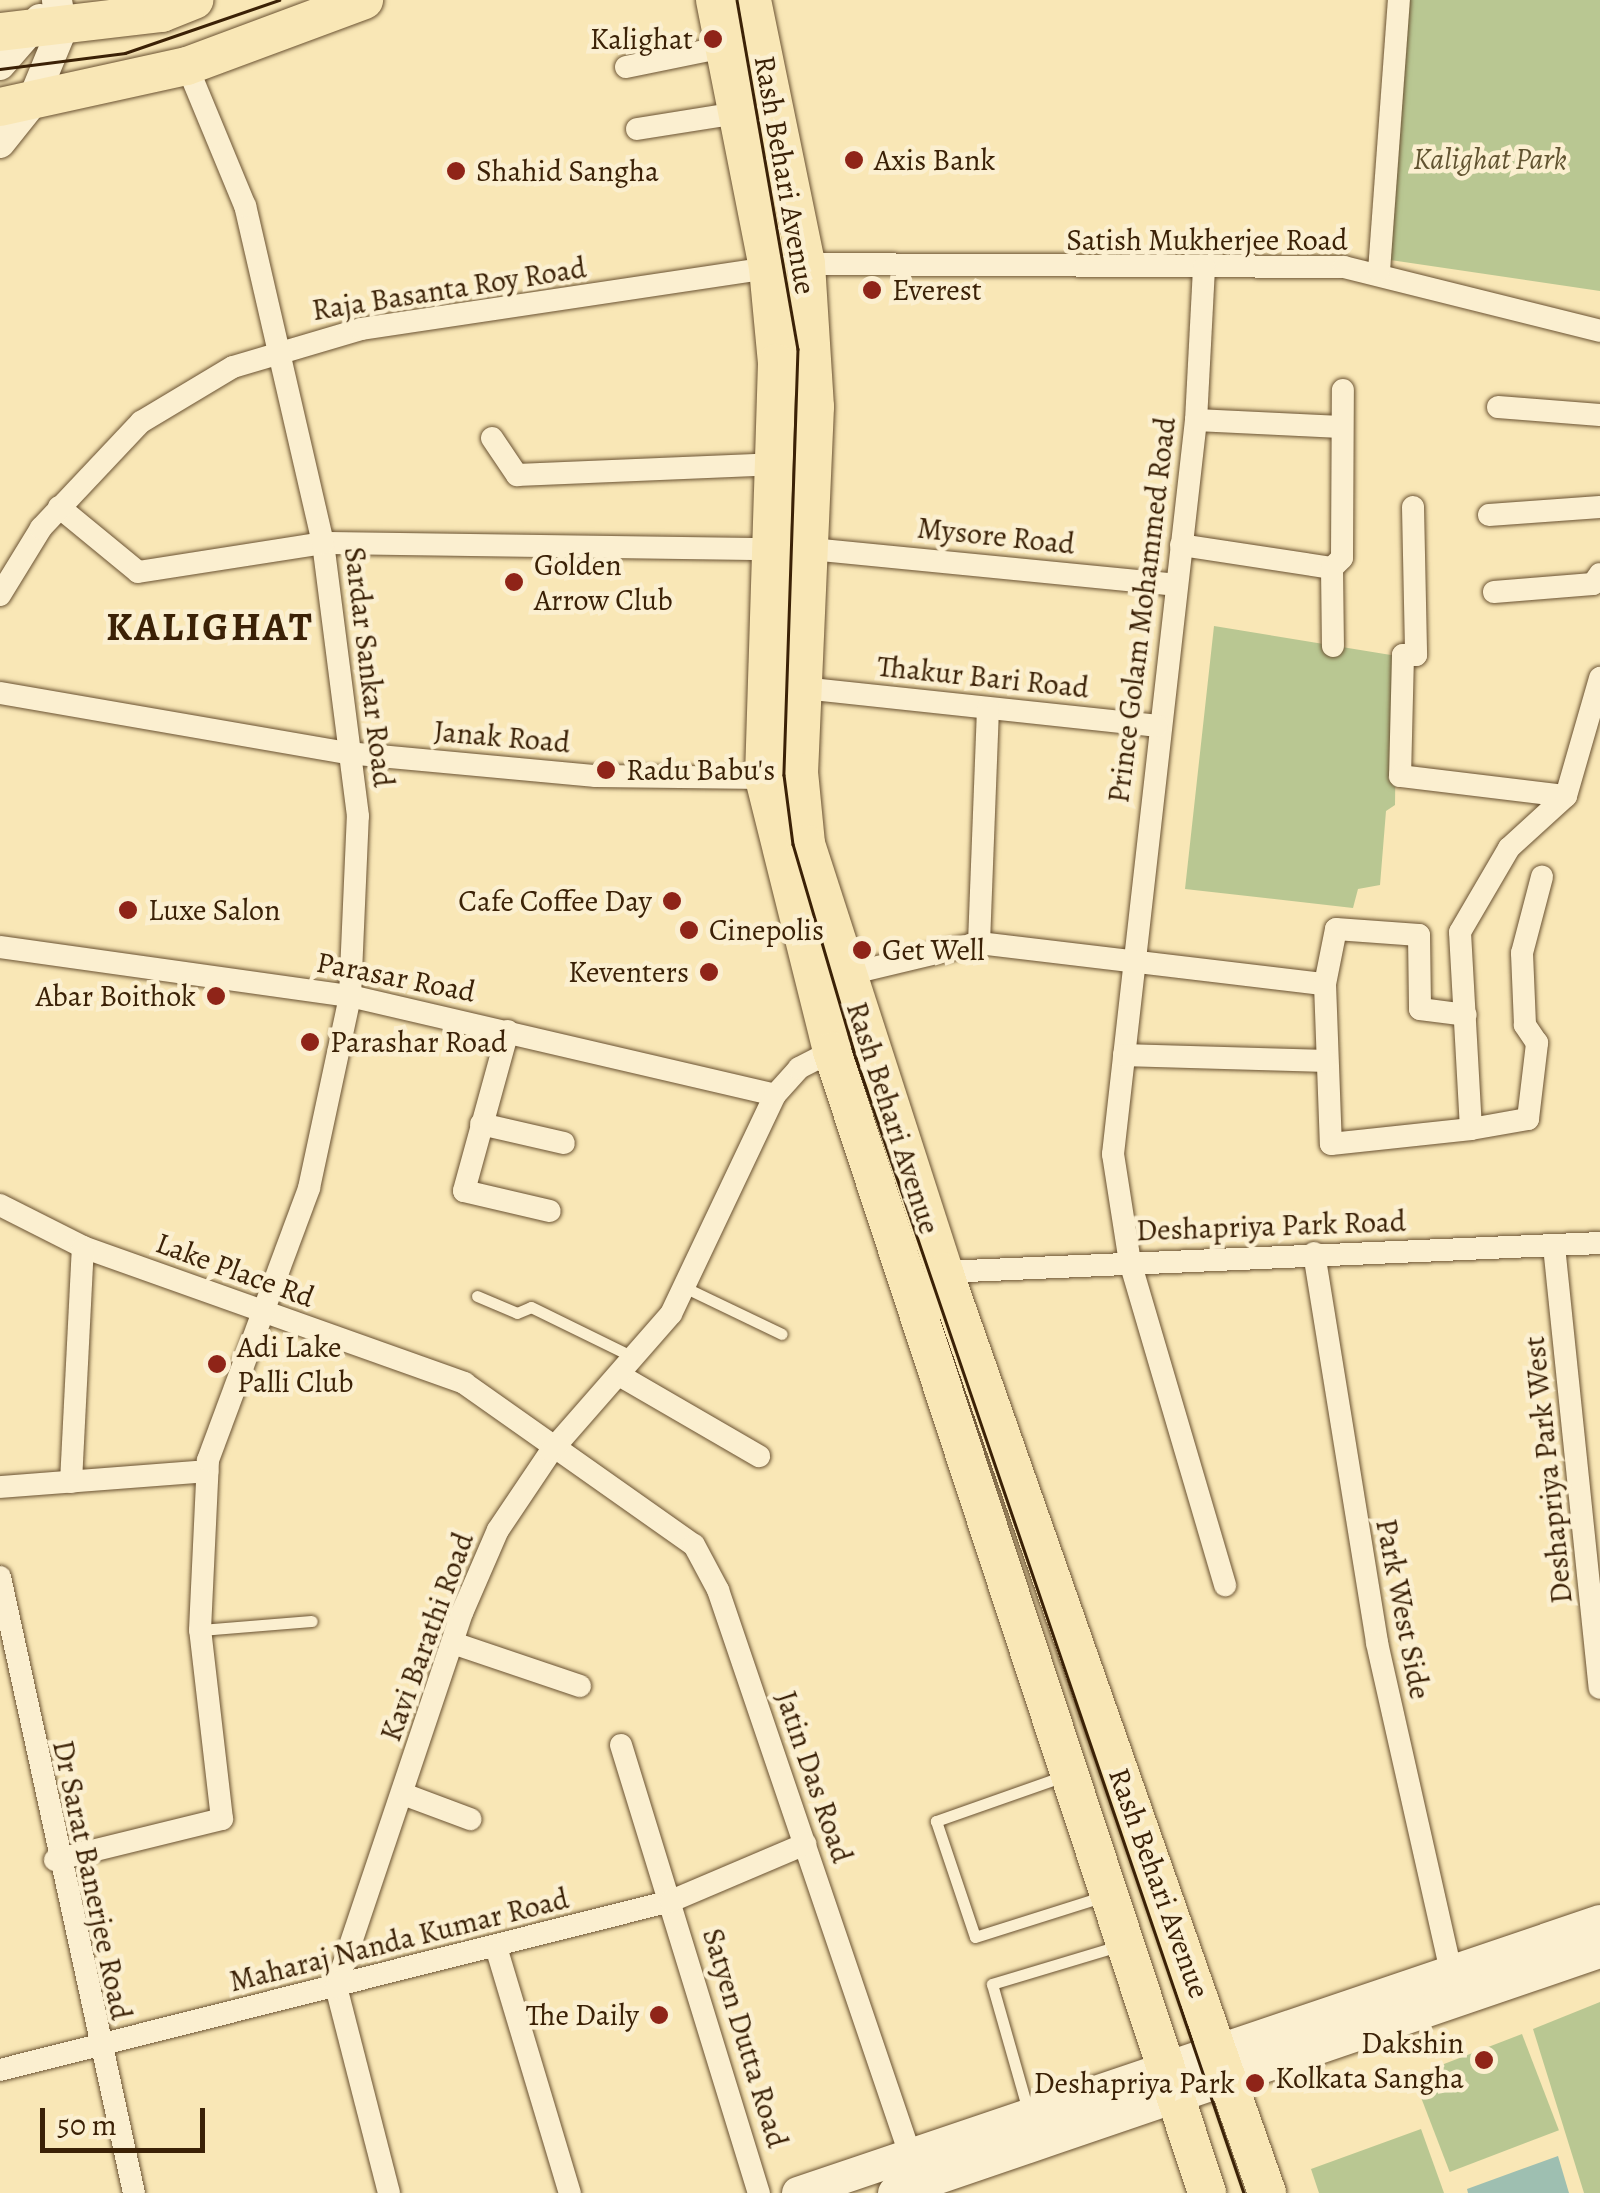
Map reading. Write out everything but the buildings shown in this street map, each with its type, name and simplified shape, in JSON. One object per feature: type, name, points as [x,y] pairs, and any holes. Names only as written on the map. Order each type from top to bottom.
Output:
[{"type":"main road","points":[[41,18],[195,0]]},
{"type":"main road","points":[[15,106],[188,66],[364,0]]},
{"type":"main road","name":"Rash Behari Avenue","points":[[714,0],[768,268],[779,464],[794,549],[803,688],[799,807],[830,979]]},
{"type":"main road","name":"Rash Behari Avenue","points":[[752,0],[806,264],[794,549],[764,778],[830,979],[1004,1596],[1207,2193]]},
{"type":"main road","name":"Rash Behari Avenue","points":[[848,1043],[944,1272],[1267,2193]]},
{"type":"main road","points":[[1004,1596],[1051,1579]]},
{"type":"main road","points":[[798,2193],[913,2182],[1223,2065],[1450,1972],[1600,1920]]},
{"type":"main road","points":[[1223,2065],[1600,1952]]},
{"type":"main road","points":[[913,2182],[1029,2114],[1169,2085]]},
{"type":"street","points":[[1379,271],[1399,0]]},
{"type":"street","points":[[0,65],[41,18]]},
{"type":"street","points":[[0,143],[41,18]]},
{"type":"street","points":[[626,67],[724,47]]},
{"type":"street","name":"Sardar Sankar Road","points":[[55,1860],[222,1819],[200,1630],[208,1472],[309,1188],[350,996],[358,816],[322,543],[284,347],[245,206],[188,66]]},
{"type":"street","points":[[638,129],[737,113]]},
{"type":"street","name":"Satish Mukherjee Road","points":[[806,264],[1379,271],[1600,331]]},
{"type":"street","name":"Raja Basanta Roy Road","points":[[0,596],[59,507],[163,406],[284,347],[768,268]]},
{"type":"street","name":"Prince Golam Mohammed Road","points":[[1124,1055],[1158,726],[1196,420],[1204,268]]},
{"type":"street","points":[[1333,646],[1332,568],[1342,558],[1343,390]]},
{"type":"street","points":[[1498,407],[1600,415]]},
{"type":"street","points":[[1196,420],[1341,427]]},
{"type":"street","points":[[492,438],[518,476],[779,464]]},
{"type":"street","name":"Mysore Road","points":[[59,507],[138,572],[322,543],[794,549],[1174,585]]},
{"type":"street","points":[[1489,515],[1600,507]]},
{"type":"street","points":[[1414,508],[1416,656],[1403,655],[1400,776],[1566,796]]},
{"type":"street","points":[[1181,545],[1332,568]]},
{"type":"street","points":[[1494,592],[1593,584],[1600,574]]},
{"type":"street","points":[[1470,1130],[1460,932],[1509,848],[1566,796],[1600,678]]},
{"type":"street","name":"Thakur Bari Road","points":[[803,688],[1158,726]]},
{"type":"street","name":"Janak Road","points":[[0,693],[347,753],[596,776],[764,778]]},
{"type":"street","points":[[980,943],[988,709]]},
{"type":"street","points":[[1466,1015],[1420,1009],[1419,935],[1336,929],[1325,984],[1331,1144],[1470,1130],[1528,1119],[1537,1043],[1525,1025],[1522,953],[1542,877]]},
{"type":"street","points":[[830,979],[980,943],[1133,958],[1325,984]]},
{"type":"street","name":"Parasar Road","points":[[0,946],[350,996],[775,1095]]},
{"type":"street","points":[[508,1031],[464,1191],[550,1211]]},
{"type":"street","name":"Kavi Barathi Road","points":[[336,1987],[453,1643],[498,1530],[551,1452],[626,1366],[686,1288],[775,1095],[848,1043]]},
{"type":"street","points":[[1225,1585],[1130,1262],[1114,1154],[1124,1055],[1325,1061]]},
{"type":"street","points":[[481,1124],[564,1142]]},
{"type":"street","name":"Lake Place Rd","points":[[0,1206],[84,1247],[464,1383],[551,1452]]},
{"type":"street","name":"Deshapriya Park Road","points":[[944,1272],[1314,1253],[1600,1244]]},
{"type":"street","name":"Deshapriya Park West","points":[[1554,1246],[1600,1688]]},
{"type":"street","points":[[71,1482],[84,1247]]},
{"type":"street","name":"Park West Side","points":[[1314,1253],[1377,1643],[1450,1972]]},
{"type":"street","points":[[626,1366],[759,1456]]},
{"type":"street","name":"Jatin Das Road","points":[[551,1452],[694,1545],[718,1590],[805,1844],[913,2182]]},
{"type":"street","points":[[0,1487],[208,1472]]},
{"type":"street","name":"Dr Sarat Banerjee Road","points":[[0,1577],[55,1860],[96,2047],[134,2193]]},
{"type":"street","points":[[453,1643],[580,1686]]},
{"type":"street","name":"Satyen Dutta Road","points":[[621,1746],[760,2193]]},
{"type":"street","points":[[403,1794],[470,1819]]},
{"type":"street","name":"Maharaj Nanda Kumar Road","points":[[0,2070],[671,1901],[805,1844]]},
{"type":"street","points":[[496,1947],[570,2193]]},
{"type":"street","points":[[336,1987],[389,2193]]},
{"type":"lane","points":[[686,1288],[782,1334]]},
{"type":"lane","points":[[477,1296],[517,1314],[531,1307],[626,1366]]},
{"type":"lane","points":[[200,1630],[312,1621]]},
{"type":"lane","points":[[1064,1776],[936,1820],[975,1937],[1105,1896]]},
{"type":"lane","points":[[1029,2114],[992,1984],[1122,1945]]},
{"type":"green space","name":"Kalighat Park","points":[[1391,0],[1600,0],[1600,291],[1370,257]]},
{"type":"green space","points":[[1214,626],[1397,656],[1395,805],[1386,811],[1380,885],[1358,889],[1353,908],[1185,889]]},
{"type":"green space","points":[[1600,2002],[1600,2193],[1584,2193],[1533,2029]]},
{"type":"green space","points":[[1522,2034],[1559,2130],[1450,2172],[1413,2076]]},
{"type":"green space","points":[[1421,2129],[1444,2193],[1319,2193],[1311,2169]]},
{"type":"shaded area","points":[[1558,2156],[1569,2193],[1468,2193],[1467,2189]]},
{"type":"tram line","points":[[0,69],[125,53],[279,0]]},
{"type":"tram line","points":[[737,0],[798,349],[784,775],[793,844],[856,1058],[1244,2193]]},
{"type":"place","name":"Kalighat","points":[[713,39]]},
{"type":"place","name":"Axis Bank","points":[[854,160]]},
{"type":"place","name":"Shahid Sangha","points":[[456,171]]},
{"type":"place","name":"Everest","points":[[872,290]]},
{"type":"place","name":"Golden Arrow Club","points":[[514,582]]},
{"type":"place","name":"Radu Babu's","points":[[606,770]]},
{"type":"place","name":"Cafe Coffee Day","points":[[672,901]]},
{"type":"place","name":"Luxe Salon","points":[[128,910]]},
{"type":"place","name":"Cinepolis","points":[[689,930]]},
{"type":"place","name":"Get Well","points":[[862,950]]},
{"type":"place","name":"Keventers","points":[[709,972]]},
{"type":"place","name":"Abar Boithok","points":[[216,996]]},
{"type":"place","name":"Parashar Road","points":[[310,1042]]},
{"type":"place","name":"Adi Lake Palli Club","points":[[217,1364]]},
{"type":"place","name":"The Daily","points":[[659,2015]]},
{"type":"place","name":"Dakshin Kolkata Sangha","points":[[1484,2060]]},
{"type":"place","name":"Deshapriya Park","points":[[1255,2083]]},
{"type":"district","name":"KALIGHAT","points":[[210,627]]}]
